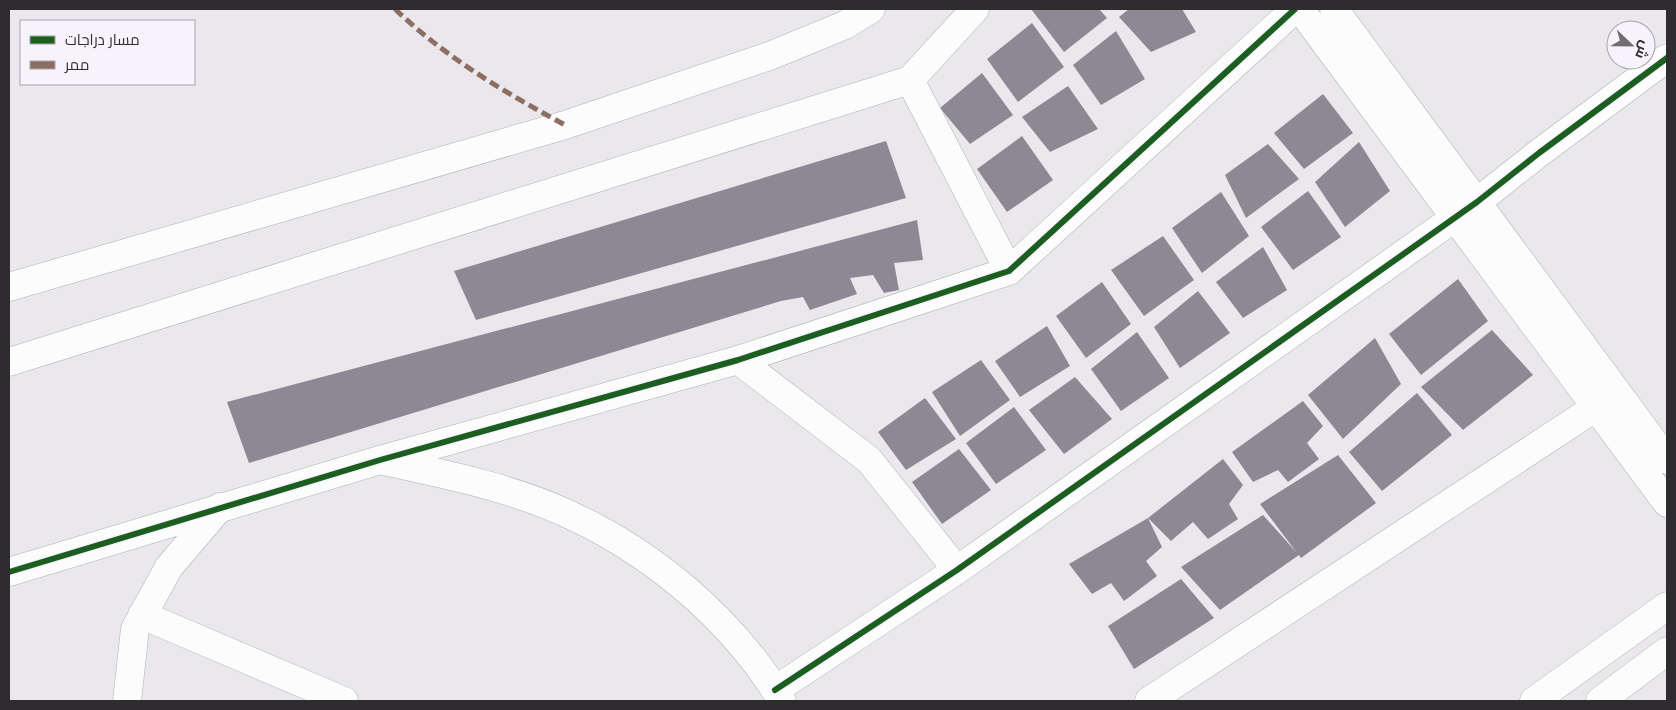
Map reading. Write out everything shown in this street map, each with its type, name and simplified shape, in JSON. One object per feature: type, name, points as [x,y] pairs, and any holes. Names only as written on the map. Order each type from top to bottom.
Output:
[{"type":"street","points":[[9,287],[565,125],[772,54],[844,25],[871,9]]},
{"type":"street","points":[[9,362],[910,80],[975,9]]},
{"type":"street","points":[[9,572],[380,460],[738,360],[1009,270],[1295,9]]},
{"type":"street","points":[[1300,9],[1466,210],[1607,400],[1667,503]]},
{"type":"street","points":[[1334,9],[1466,210]]},
{"type":"street","points":[[380,460],[472,480],[550,506],[616,540],[670,574],[744,646],[779,696],[1466,210],[1667,58]]},
{"type":"street","points":[[910,80],[1009,270]]},
{"type":"street","points":[[738,360],[869,460],[957,570]]},
{"type":"street","points":[[1607,400],[1667,460]]},
{"type":"street","points":[[1150,701],[1607,400]]},
{"type":"street","points":[[127,701],[135,629],[169,567],[220,508]]},
{"type":"street","points":[[1534,701],[1667,606]]},
{"type":"street","points":[[142,616],[344,701]]},
{"type":"street","points":[[1600,701],[1667,650]]},
{"type":"building","points":[[1031,9],[1099,9],[1107,18],[1064,52]]},
{"type":"building","points":[[1129,9],[1182,9],[1196,32],[1151,52],[1119,17]]},
{"type":"building","points":[[1032,23],[1064,67],[1018,102],[987,59]]},
{"type":"building","points":[[1116,31],[1145,79],[1101,105],[1073,65]]},
{"type":"building","points":[[982,73],[1013,115],[970,144],[940,108]]},
{"type":"building","points":[[1068,86],[1098,129],[1050,152],[1022,117]]},
{"type":"building","points":[[1323,94],[1353,133],[1304,169],[1274,133]]},
{"type":"building","points":[[1022,136],[1053,180],[1007,212],[977,169]]},
{"type":"building","points":[[886,141],[906,198],[476,320],[454,271]]},
{"type":"building","points":[[1359,142],[1390,191],[1345,227],[1315,182]]},
{"type":"building","points":[[1268,144],[1299,179],[1246,218],[1225,175]]},
{"type":"building","points":[[1308,191],[1341,237],[1293,270],[1261,227]]},
{"type":"building","points":[[1221,192],[1249,236],[1202,273],[1172,228]]},
{"type":"building","points":[[917,220],[923,260],[894,263],[899,290],[884,293],[873,275],[850,278],[857,294],[810,310],[803,297],[781,301],[249,463],[227,402]]},
{"type":"building","points":[[1163,236],[1194,280],[1144,316],[1111,270]]},
{"type":"building","points":[[1263,247],[1287,290],[1243,318],[1216,282]]},
{"type":"building","points":[[1458,279],[1488,321],[1421,375],[1389,334]]},
{"type":"building","points":[[1102,282],[1131,324],[1086,358],[1056,316]]},
{"type":"building","points":[[1198,291],[1230,333],[1180,368],[1154,327]]},
{"type":"building","points":[[1047,326],[1070,366],[1020,397],[995,361]]},
{"type":"building","points":[[1492,330],[1533,375],[1463,430],[1421,387]]},
{"type":"building","points":[[1137,332],[1169,378],[1121,411],[1091,369]]},
{"type":"building","points":[[1375,338],[1401,384],[1343,439],[1308,395]]},
{"type":"building","points":[[981,360],[1010,400],[960,436],[932,392]]},
{"type":"building","points":[[1075,377],[1112,419],[1064,454],[1029,410]]},
{"type":"building","points":[[1417,393],[1452,435],[1382,491],[1349,452]]},
{"type":"building","points":[[925,398],[956,439],[906,470],[878,432]]},
{"type":"building","points":[[1303,401],[1323,426],[1307,443],[1319,459],[1288,482],[1278,470],[1253,482],[1232,452]]},
{"type":"building","points":[[1014,407],[1046,450],[996,484],[966,443]]},
{"type":"building","points":[[959,449],[991,490],[942,524],[912,482]]},
{"type":"building","points":[[1338,455],[1376,503],[1301,558],[1299,555],[1220,610],[1181,567],[1263,515],[1297,553],[1260,504]]},
{"type":"building","points":[[1223,459],[1243,485],[1229,504],[1238,519],[1208,539],[1193,522],[1171,541],[1148,518]]},
{"type":"building","points":[[1148,518],[1162,547],[1146,561],[1157,576],[1124,601],[1111,583],[1092,594],[1069,564]]},
{"type":"building","points":[[1181,579],[1214,618],[1134,669],[1108,626]]},
{"type":"marked path","points":[[395,9],[434,43],[476,73],[565,125]]},
{"type":"cycle path","points":[[9,572],[380,460],[738,360],[1009,271],[1295,9]]},
{"type":"cycle path","points":[[775,690],[957,570],[1477,202],[1539,153],[1667,58]]}]
